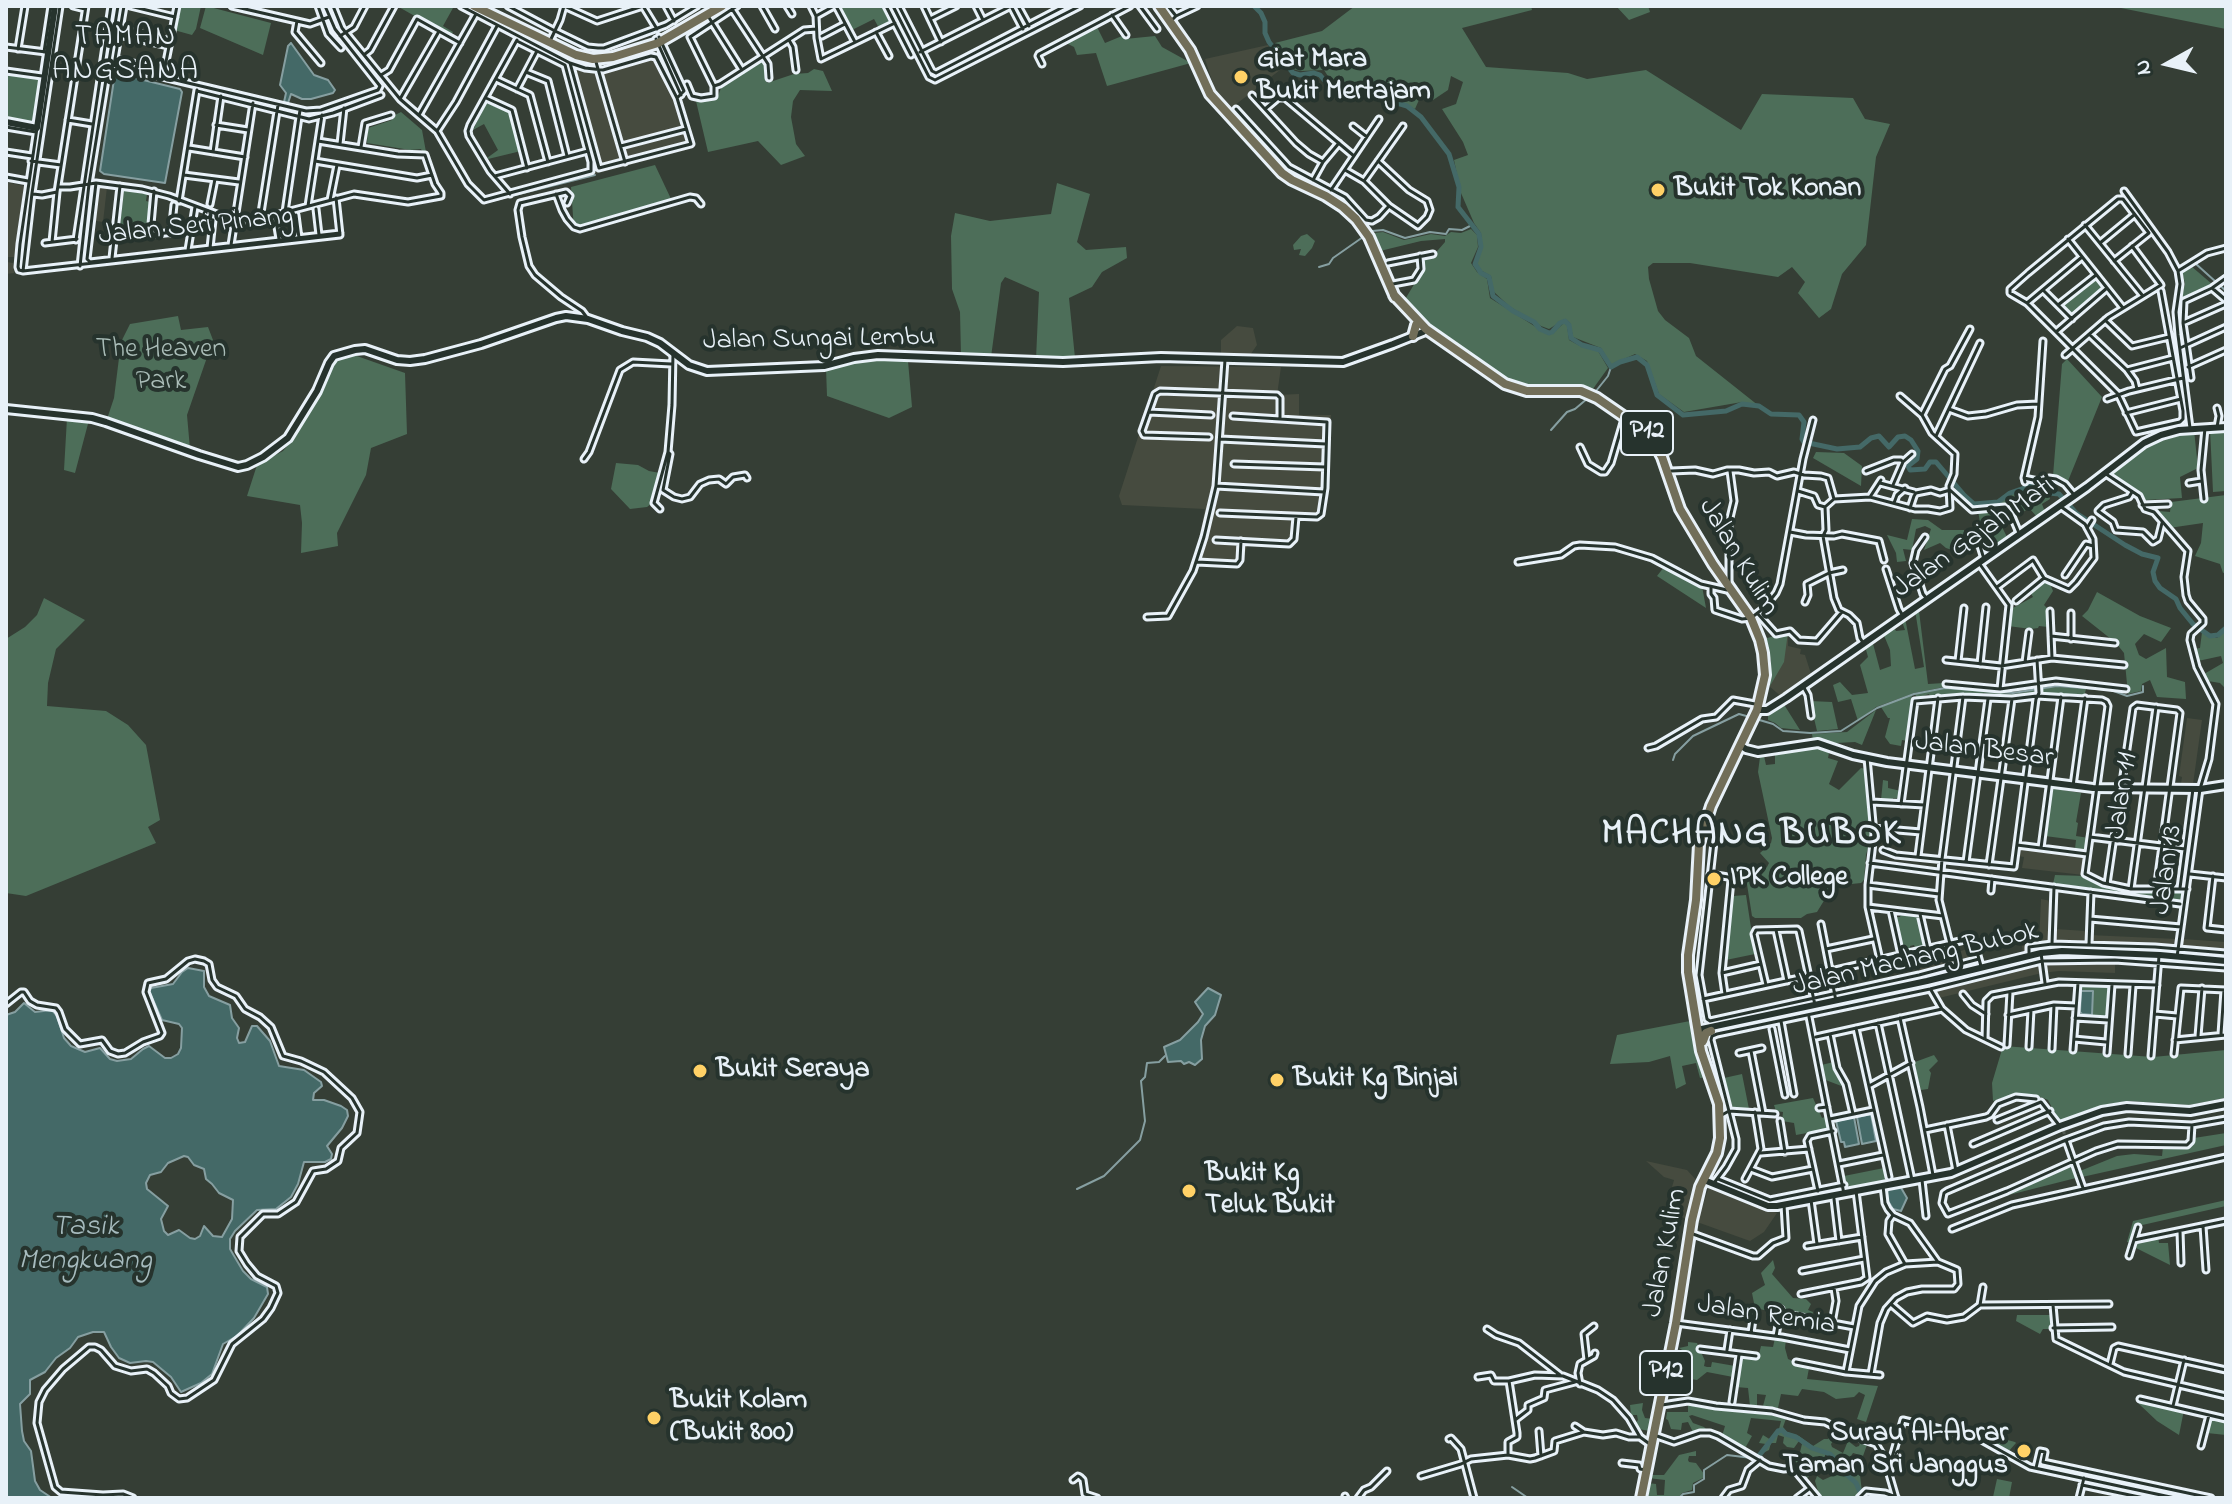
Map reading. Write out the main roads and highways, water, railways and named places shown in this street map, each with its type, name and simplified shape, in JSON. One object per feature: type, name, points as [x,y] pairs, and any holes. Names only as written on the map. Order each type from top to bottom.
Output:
[{"type":"main road","points":[[6,125],[36,130],[55,6]]},
{"type":"main road","points":[[484,6],[553,35],[586,54],[607,55],[658,38]]},
{"type":"main road","points":[[708,17],[715,6]]},
{"type":"main road","points":[[475,10],[576,55],[593,59],[623,54],[708,17],[722,6]]},
{"type":"main road","points":[[1153,6],[1194,62]]},
{"type":"main road","points":[[1159,6],[1173,19],[1194,62]]},
{"type":"main road","name":"Jalan Kulim","points":[[1194,62],[1215,100],[1282,173],[1292,180],[1329,193],[1365,230],[1397,303],[1416,325],[1514,388],[1527,391],[1581,391],[1597,398],[1645,431],[1654,442],[1680,509],[1704,551],[1729,587],[1754,615],[1765,667],[1756,712],[1706,816],[1699,844],[1696,900],[1688,955],[1689,980],[1704,1029],[1706,1067],[1719,1104],[1720,1138],[1717,1153],[1696,1201],[1689,1232],[1676,1323],[1641,1498]]},
{"type":"main road","name":"Jalan Kulim","points":[[1394,295],[1424,330]]},
{"type":"main road","name":"Jalan Sungai Lembu","points":[[6,409],[92,418],[232,466],[242,466],[274,451],[288,438],[334,356],[365,349],[397,360],[425,359],[481,344],[556,318],[575,316],[647,337],[689,365],[707,371],[824,366],[878,355],[1063,362],[1153,357],[1343,362],[1424,330]]},
{"type":"main road","points":[[1413,336],[1416,325]]},
{"type":"main road","name":"Jalan Gajah Mati","points":[[1756,712],[1769,709],[1864,644],[2150,440],[2190,428],[2226,427]]},
{"type":"main road","name":"Jalan Besar","points":[[1740,745],[1758,752],[1818,743],[1867,758],[2096,788],[2197,789],[2226,785]]},
{"type":"main road","name":"Jalan Machang Bubok","points":[[1704,1029],[1757,1021],[1836,997],[1863,999],[1928,985],[1980,963],[2041,953],[2062,951],[2159,959],[2178,953],[2226,961]]},
{"type":"main road","name":"Jalan Machang Bubok","points":[[1704,1029],[1721,1022],[1757,1021]]},
{"type":"main road","points":[[1704,1180],[1716,1181],[1768,1206],[1784,1205],[1844,1190],[1856,1191],[1956,1171],[1960,1166],[2102,1111],[2123,1108],[2190,1111],[2226,1103]]},
{"type":"water","points":[[291,43],[314,75],[328,80],[335,90],[333,93],[311,99],[291,94],[288,103],[284,102],[286,93],[280,85]]},
{"type":"water","points":[[115,73],[182,92],[165,183],[100,171]]},
{"type":"water","name":"Tasik Mengkuang","points":[[188,968],[204,971],[204,987],[209,996],[230,1005],[232,1018],[239,1028],[239,1043],[245,1042],[252,1026],[257,1026],[270,1041],[279,1066],[304,1070],[321,1082],[322,1086],[314,1093],[313,1100],[341,1106],[347,1110],[348,1116],[327,1146],[332,1154],[331,1159],[304,1162],[291,1197],[276,1209],[257,1210],[230,1239],[230,1249],[243,1271],[267,1287],[268,1294],[254,1318],[237,1336],[223,1344],[212,1374],[181,1392],[171,1377],[153,1362],[130,1363],[119,1358],[104,1332],[78,1337],[45,1372],[30,1380],[30,1394],[20,1404],[22,1431],[31,1451],[35,1481],[40,1490],[52,1498],[6,1498],[6,1015],[15,1012],[24,1003],[35,1012],[52,1010],[64,1038],[71,1046],[85,1052],[100,1048],[110,1059],[117,1061],[131,1059],[149,1046],[165,1058],[171,1058],[181,1048],[182,1028],[179,1024],[162,1020],[149,991],[173,984]],"holes":[[[188,1157],[194,1165],[204,1169],[206,1179],[219,1193],[233,1200],[232,1219],[222,1237],[213,1236],[204,1226],[200,1236],[195,1239],[179,1230],[168,1235],[164,1231],[161,1219],[168,1206],[147,1189],[146,1183],[150,1175],[161,1172],[168,1163]]]},
{"type":"water","points":[[1208,988],[1221,995],[1215,1015],[1205,1026],[1201,1040],[1202,1059],[1195,1065],[1181,1061],[1168,1062],[1164,1047],[1180,1040],[1198,1022],[1203,1014],[1195,1002]]},
{"type":"water","points":[[2081,991],[2093,991],[2092,1015],[2080,1012]]},
{"type":"water","points":[[1871,1114],[1876,1141],[1862,1144],[1857,1117]]},
{"type":"water","points":[[1854,1117],[1859,1144],[1845,1147],[1836,1121]]},
{"type":"water","points":[[1900,1186],[1907,1198],[1901,1211],[1893,1209],[1887,1193],[1888,1189]]},
{"type":"waterway","points":[[331,6],[340,28]]},
{"type":"waterway","points":[[503,6],[549,31]]},
{"type":"waterway","points":[[1254,6],[1265,22],[1269,42],[1293,73],[1320,75],[1336,94],[1348,98],[1360,89],[1371,91],[1380,98],[1407,106],[1421,117],[1449,154],[1459,187],[1458,207],[1479,234],[1481,247],[1475,264],[1481,273],[1489,277],[1493,296],[1540,329],[1549,333],[1565,321],[1569,325],[1571,338],[1600,350],[1611,367],[1637,357],[1647,365],[1657,395],[1683,415],[1726,411],[1742,404],[1759,406],[1771,414],[1799,415],[1804,422],[1804,442],[1837,449],[1860,447],[1879,436],[1889,447],[1898,437],[1905,436],[1918,451],[1917,459],[1908,466],[1910,470],[1925,469],[1930,462],[1936,462],[1974,504],[1998,502],[2010,493],[2030,486],[2059,494],[2076,513],[2125,545],[2158,558],[2153,572],[2155,581],[2176,599],[2193,624],[2210,636],[2218,635],[2226,628]]},
{"type":"waterway","points":[[354,46],[398,99]]},
{"type":"waterway","points":[[409,109],[433,129],[469,189],[483,203],[595,175]]},
{"type":"waterway","points":[[1372,231],[1383,230],[1405,238],[1430,232],[1446,234],[1449,229],[1462,230],[1472,225]]},
{"type":"waterway","points":[[1319,267],[1329,264],[1363,237]]},
{"type":"waterway","points":[[2196,264],[2226,291]]},
{"type":"waterway","points":[[1596,391],[1611,367]]},
{"type":"waterway","points":[[1551,430],[1567,412],[1588,398]]},
{"type":"waterway","points":[[1756,719],[1783,731],[1841,731],[1877,708],[1914,694],[1945,688],[2013,693],[2057,686],[2111,690],[2127,696],[2143,692],[2143,686]]},
{"type":"waterway","points":[[1673,760],[1693,736],[1739,714],[1750,717]]},
{"type":"waterway","points":[[1077,1189],[1104,1176],[1140,1140],[1145,1121],[1141,1081],[1145,1077],[1147,1063],[1159,1062],[1165,1056]]},
{"type":"waterway","points":[[1758,1457],[1782,1430],[1812,1448],[1830,1454],[1837,1462],[1839,1471],[1856,1483],[1861,1494]]},
{"type":"waterway","points":[[1679,1498],[1694,1492],[1694,1485],[1704,1479],[1704,1470],[1727,1455],[1752,1458]]},
{"type":"waterway","points":[[1512,1487],[1528,1498]]},
{"type":"tunnel","points":[[2061,1128],[2066,1140]]},
{"type":"place","name":"Giat Mara Bukit Mertajam","points":[[1241,77]]},
{"type":"place","name":"Bukit Tok Konan","points":[[1658,190]]},
{"type":"place","name":"IPK College","points":[[1714,879]]},
{"type":"place","name":"Bukit Seraya","points":[[700,1071]]},
{"type":"place","name":"Bukit Kg Binjai","points":[[1277,1080]]},
{"type":"place","name":"Bukit Kg Teluk Bukit","points":[[1189,1191]]},
{"type":"place","name":"Bukit Kolam (Bukit 800)","points":[[654,1418]]},
{"type":"place","name":"Surau Al-Abrar Taman Sri Janggus","points":[[2024,1451]]},
{"type":"district","name":"TAMAN ANGSANA","points":[[126,56]]},
{"type":"district","name":"MACHANG BUBOK","points":[[1752,837]]},
{"type":"park label","name":"The Heaven Park","points":[[161,367]]}]
